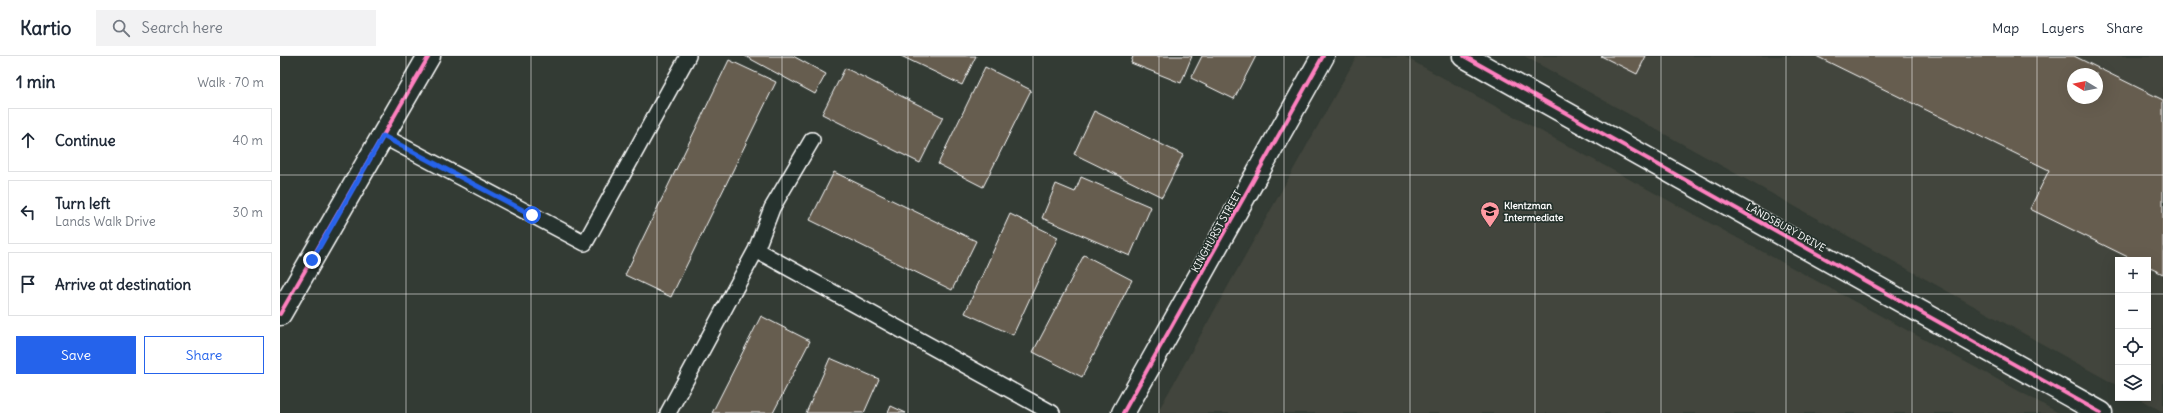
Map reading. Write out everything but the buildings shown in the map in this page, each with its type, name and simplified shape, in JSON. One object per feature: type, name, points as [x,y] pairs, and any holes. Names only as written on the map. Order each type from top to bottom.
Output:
[{"type":"street","points":[[280,314],[429,56]]},
{"type":"street","name":"KINGHURST STREET","points":[[1123,413],[1323,56]]},
{"type":"street","name":"LANDSBURY DRIVE","points":[[1464,56],[2101,413]]},
{"type":"lane","points":[[383,136],[584,243],[688,56]]},
{"type":"lane","points":[[668,413],[756,250],[772,208],[812,140]]},
{"type":"lane","points":[[756,250],[1052,413]]},
{"type":"shaded area","name":"Klentzman Intermediate","points":[[1357,56],[1403,56],[2059,413],[1157,413]]},
{"type":"shaded area","points":[[1524,56],[2163,56],[2163,412],[2144,401],[2151,401],[2151,257],[2115,257],[2115,384]]},
{"type":"cycle path","points":[[280,314],[429,56]]},
{"type":"cycle path","points":[[1123,413],[1323,56]]},
{"type":"cycle path","points":[[1464,56],[2101,413]]},
{"type":"place","name":"Klentzman Intermediate","points":[[1490,228]]},
{"type":"route","points":[[312,260],[383,136],[532,215]]}]
